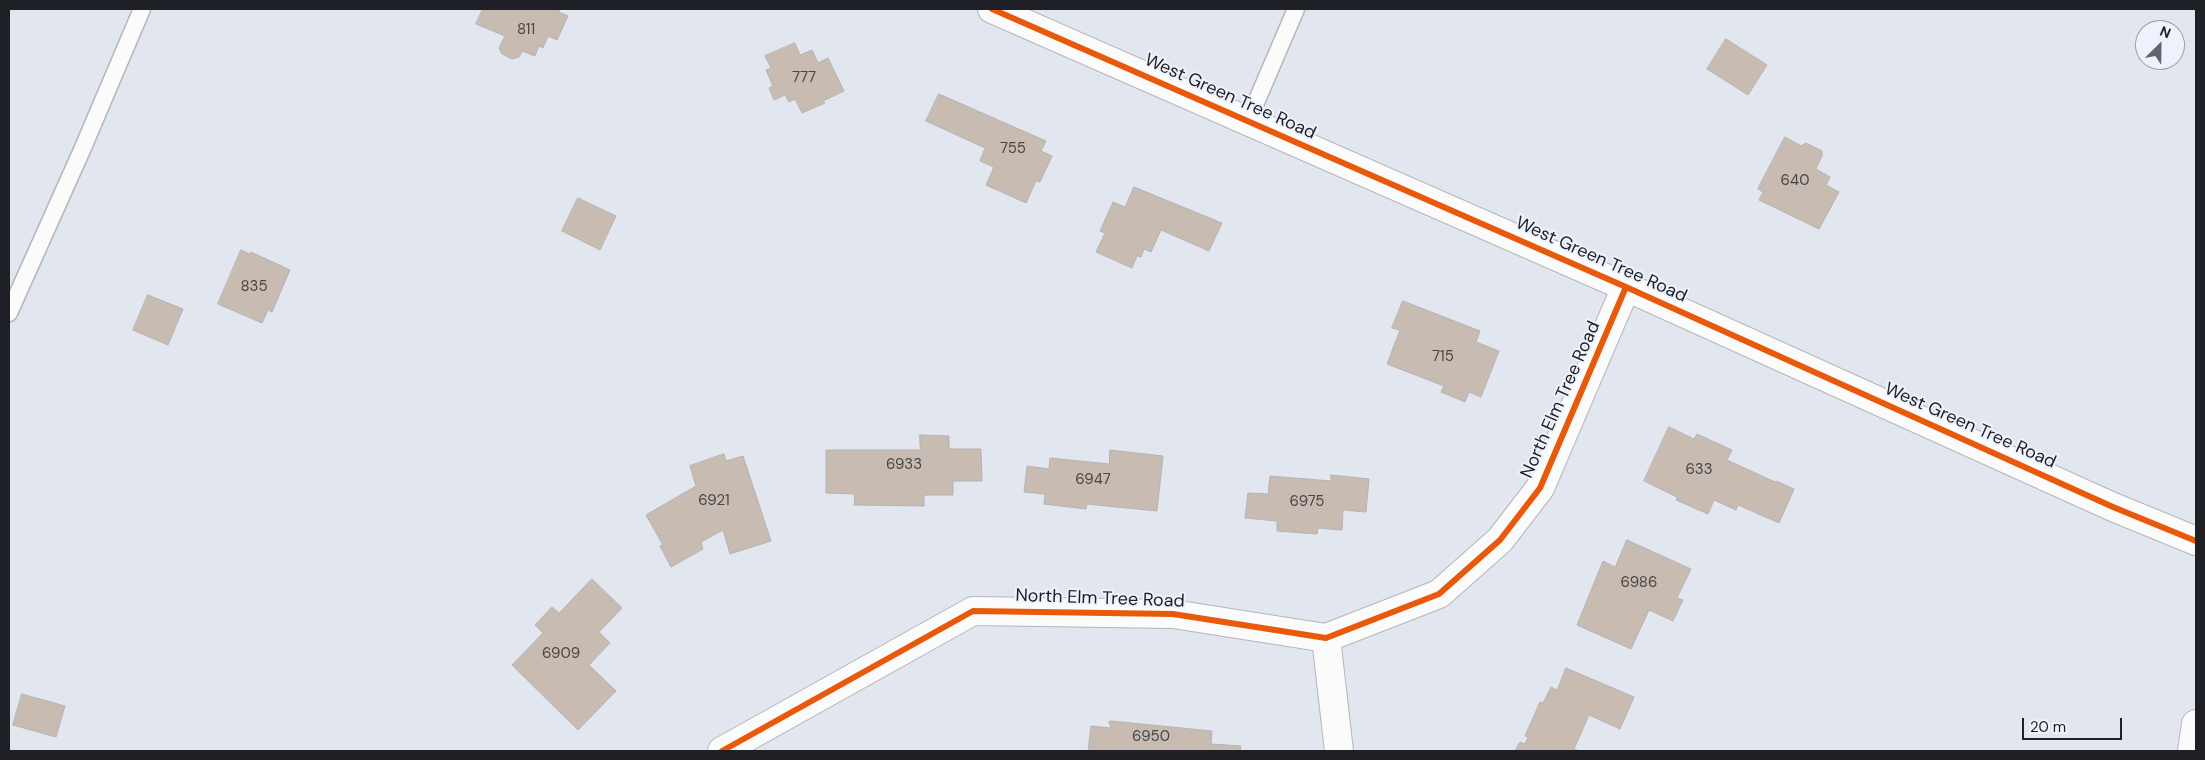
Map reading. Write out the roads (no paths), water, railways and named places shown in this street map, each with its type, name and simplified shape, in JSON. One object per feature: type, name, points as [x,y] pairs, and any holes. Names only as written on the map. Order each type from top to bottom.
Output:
[{"type":"street","name":"West Green Tree Road","points":[[992,9],[1626,287],[2113,507],[2196,541]]},
{"type":"street","name":"North Elm Tree Road","points":[[722,751],[973,611],[1173,614],[1326,638],[1439,594],[1500,540],[1540,488],[1626,287]]},
{"type":"street","points":[[1326,638],[1339,751]]},
{"type":"street","points":[[2192,751],[2196,724]]},
{"type":"lane","points":[[9,313],[82,150],[142,9]]},
{"type":"lane","points":[[1248,121],[1296,9]]}]
